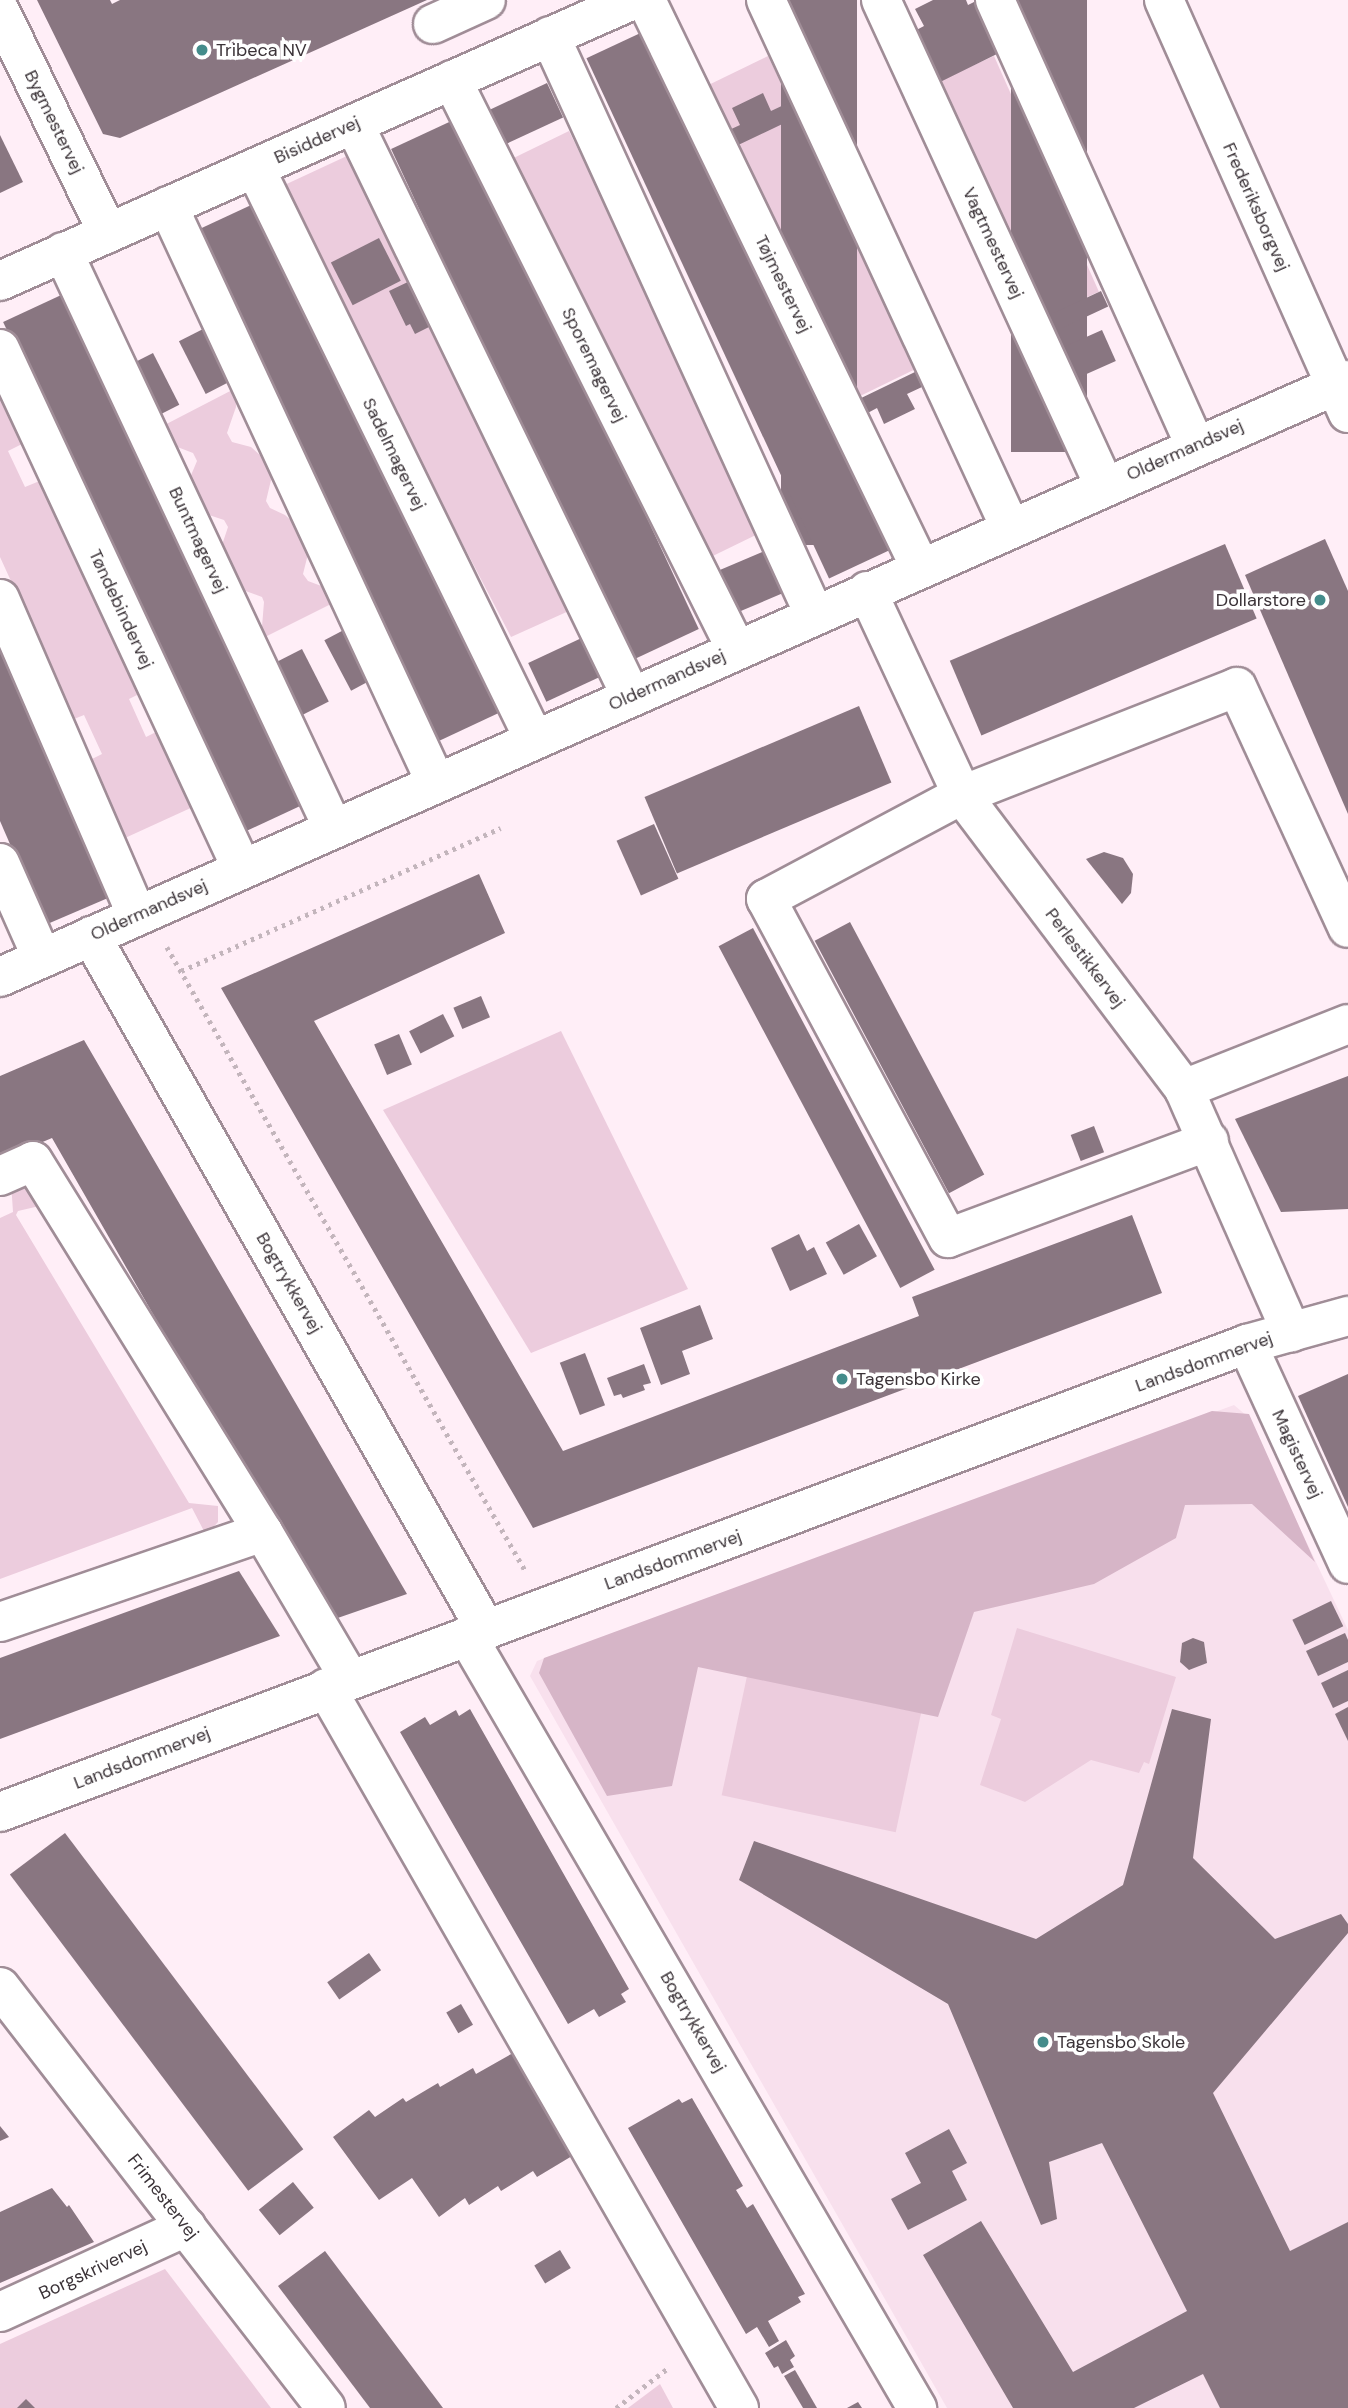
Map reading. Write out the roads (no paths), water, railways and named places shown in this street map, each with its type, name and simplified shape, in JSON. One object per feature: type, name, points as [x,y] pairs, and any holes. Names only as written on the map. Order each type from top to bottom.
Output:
[{"type":"street","points":[[433,24],[486,0]]},
{"type":"street","name":"Tøjmestervej","points":[[646,0],[920,567]]},
{"type":"street","points":[[766,0],[1010,527]]},
{"type":"street","name":"Vagtmestervej","points":[[881,0],[1104,485]]},
{"type":"street","points":[[995,0],[1195,445]]},
{"type":"street","name":"Frederiksborgvej","points":[[1164,0],[1344,393]]},
{"type":"street","name":"Bisiddervej","points":[[0,281],[550,36],[613,4]]},
{"type":"street","name":"Bygmestervej","points":[[0,11],[108,233]]},
{"type":"street","points":[[550,36],[814,614]]},
{"type":"street","name":"Sporemagervej","points":[[452,80],[736,649]]},
{"type":"street","points":[[354,124],[631,696]]},
{"type":"street","name":"Sadelmagervej","points":[[255,168],[534,739]]},
{"type":"street","points":[[168,206],[436,783]]},
{"type":"street","name":"Buntmagervej","points":[[63,253],[333,828]]},
{"type":"street","name":"Tøndebindervej","points":[[0,349],[242,869]]},
{"type":"street","name":"Oldermandsvej","points":[[0,977],[1195,445],[1344,393]]},
{"type":"street","name":"Perlestikkervej","points":[[867,591],[962,795],[1184,1089],[1209,1140],[1291,1332]]},
{"type":"street","points":[[0,599],[143,913]]},
{"type":"street","points":[[1209,1140],[948,1238],[766,899],[962,795],[1237,687],[1348,928]]},
{"type":"street","points":[[0,863],[42,958]]},
{"type":"street","name":"Bogtrykkervej","points":[[91,936],[477,1633],[917,2408]]},
{"type":"street","points":[[1184,1089],[1348,1024]]},
{"type":"street","points":[[0,1176],[33,1161],[263,1532],[337,1683],[739,2408]]},
{"type":"street","name":"Landsdommervej","points":[[0,1812],[337,1683],[1247,1344],[1348,1315]]},
{"type":"street","name":"Magistervej","points":[[1247,1344],[1348,1564]]},
{"type":"street","points":[[0,1622],[263,1532]]},
{"type":"street","name":"Frimestervej","points":[[0,1987],[326,2408]]},
{"type":"street","name":"Borgskrivervej","points":[[0,2312],[186,2227]]},
{"type":"place","name":"Tribeca NV","points":[[202,50]]},
{"type":"place","name":"Dollarstore","points":[[1320,600]]},
{"type":"place","name":"Tagensbo Kirke","points":[[842,1379]]},
{"type":"place","name":"Tagensbo Skole","points":[[1043,2042]]}]
